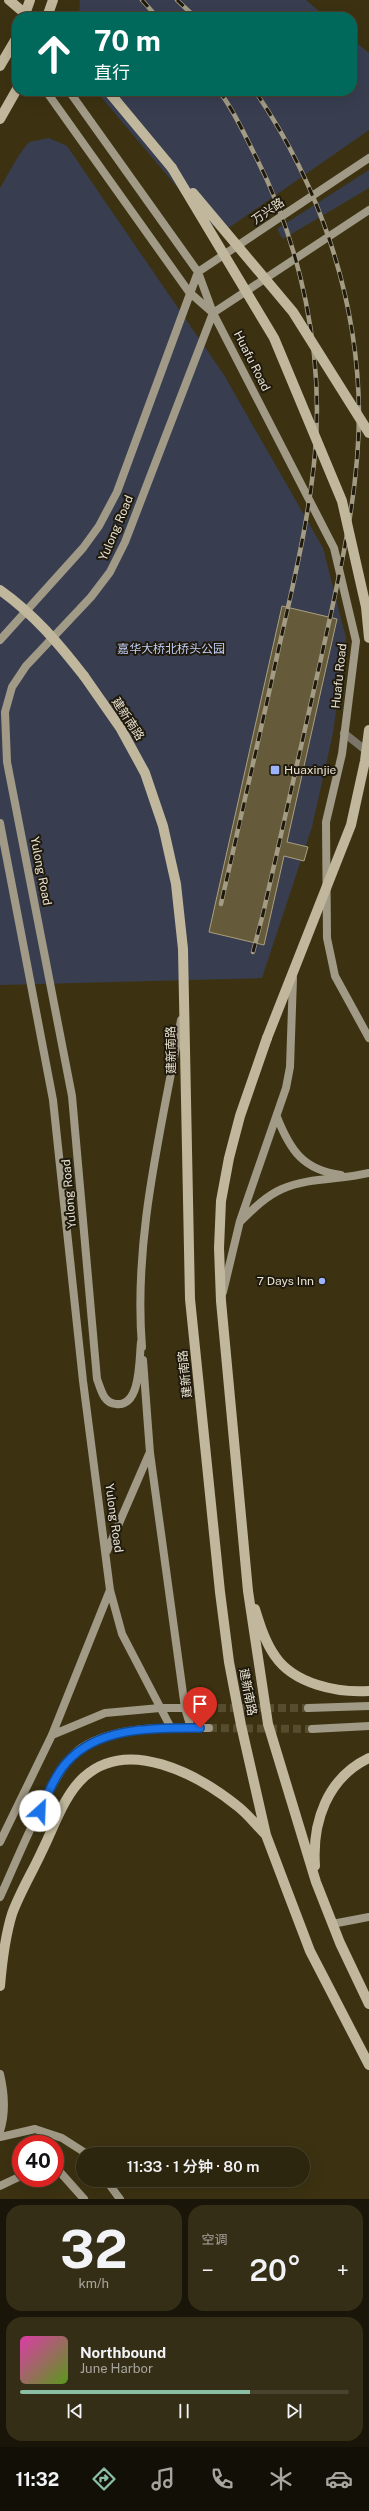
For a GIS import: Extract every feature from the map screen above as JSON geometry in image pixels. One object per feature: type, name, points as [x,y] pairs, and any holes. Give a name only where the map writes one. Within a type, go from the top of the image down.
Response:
[{"type":"main road","points":[[9,0],[23,12]]},
{"type":"main road","points":[[26,12],[30,0]]},
{"type":"main road","points":[[49,12],[53,0]]},
{"type":"main road","points":[[0,66],[12,50]]},
{"type":"main road","points":[[0,119],[13,96]]},
{"type":"main road","name":"Huafu Road","points":[[50,96],[189,292],[213,313]]},
{"type":"main road","name":"Huafu Road","points":[[73,96],[198,272],[213,313],[334,548],[356,642],[342,754],[326,822],[327,938],[335,976],[369,1038]]},
{"type":"main road","points":[[112,96],[293,312],[369,434]]},
{"type":"main road","name":"万兴路","points":[[198,272],[369,158]]},
{"type":"main road","points":[[172,168],[277,345],[342,501],[366,607],[369,638]]},
{"type":"main road","points":[[213,313],[369,210]]},
{"type":"main road","points":[[189,292],[198,272]]},
{"type":"main road","name":"Yulong Road","points":[[0,640],[66,568],[99,526],[116,492],[189,292]]},
{"type":"main road","name":"Yulong Road","points":[[141,1342],[136,1389],[131,1398],[124,1404],[114,1404],[107,1401],[102,1394],[97,1379],[72,1096],[7,762],[5,712],[12,687],[26,666],[91,596],[110,572],[125,542],[213,313]]},
{"type":"main road","name":"建新南路","points":[[0,590],[15,600],[52,634],[84,676],[121,729],[145,773],[163,826],[176,884],[183,948],[183,1011],[190,1299],[229,1662],[241,1725],[266,1835],[310,1951],[369,2064]]},
{"type":"main road","name":"建新南路","points":[[369,730],[365,761],[351,825],[293,969],[240,1116],[229,1158],[222,1201],[219,1248],[221,1301],[248,1591],[268,1724],[316,1882],[332,1924],[369,2004]]},
{"type":"main road","name":"Yulong Road","points":[[0,823],[53,1100],[82,1380],[110,1590],[122,1634],[171,1728]]},
{"type":"main road","name":"建新南路","points":[[221,1301],[240,1221],[256,1171],[277,1117],[290,1067],[293,969]]},
{"type":"main road","points":[[183,1011],[144,1229],[139,1286],[141,1342],[150,1453],[185,1708],[191,1728]]},
{"type":"main road","points":[[277,1117],[287,1142],[304,1161],[330,1173],[353,1177]]},
{"type":"main road","points":[[240,1221],[264,1200],[281,1189],[298,1183],[353,1177],[369,1173]]},
{"type":"main road","points":[[106,1551],[150,1453]]},
{"type":"main road","points":[[0,1842],[52,1735],[110,1590]]},
{"type":"main road","points":[[248,1591],[266,1641],[276,1657],[287,1668],[309,1682],[338,1689],[369,1691]]},
{"type":"main road","points":[[308,1708],[369,1706]]},
{"type":"main road","points":[[52,1735],[105,1713],[160,1708],[206,1708]]},
{"type":"main road","points":[[312,1729],[369,1726]]},
{"type":"main road","points":[[0,1897],[54,1782],[66,1763],[81,1748],[103,1737],[136,1731],[171,1728],[209,1728]]},
{"type":"main road","points":[[316,1882],[316,1832],[322,1808],[330,1791],[341,1777],[356,1764],[369,1758]]},
{"type":"main road","points":[[0,1986],[2,1958],[12,1914],[69,1794],[84,1777],[100,1766],[121,1760],[145,1760],[169,1767],[213,1789],[237,1805],[266,1835]]},
{"type":"main road","points":[[332,1924],[369,1917]]},
{"type":"main road","points":[[0,2074],[3,2086],[3,2122],[0,2130]]},
{"type":"main road","points":[[0,2137],[35,2129],[62,2138],[76,2147]]},
{"type":"main road","points":[[64,2176],[84,2199]]},
{"type":"main road","points":[[0,2186],[12,2180]]},
{"type":"main road","points":[[111,2187],[120,2199]]},
{"type":"street","points":[[344,732],[369,753]]},
{"type":"green space","points":[[80,0],[306,0],[320,12],[79,12]]},
{"type":"green space","points":[[357,43],[369,53],[369,130],[230,227],[210,226],[100,96],[357,96]]},
{"type":"green space","name":"嘉华大桥北桥头公园","points":[[49,138],[67,146],[224,375],[323,548],[346,638],[333,733],[312,827],[262,978],[0,985],[0,188],[19,155],[29,142]]},
{"type":"green space","points":[[369,170],[369,188],[283,239],[277,229]]},
{"type":"building","name":"Huaxinjie","points":[[282,606],[337,619],[287,842],[308,847],[304,861],[284,856],[264,945],[209,932]]},
{"type":"tunnel","points":[[206,1708],[308,1708]]},
{"type":"tunnel","points":[[209,1728],[312,1729]]},
{"type":"railway","points":[[142,0],[153,12]]},
{"type":"railway","points":[[177,0],[190,12]]},
{"type":"railway","points":[[221,904],[299,555],[309,504],[315,453],[317,416],[316,378],[312,339],[306,301],[297,264],[272,191],[239,123],[223,96]]},
{"type":"railway","points":[[253,952],[263,914],[340,570],[355,476],[359,413],[357,370],[351,328],[343,286],[331,244],[299,165],[278,127],[258,96]]},
{"type":"place","name":"Huaxinjie","points":[[275,770]]},
{"type":"place","name":"7 Days Inn","points":[[322,1281]]},
{"type":"route","points":[[40,1811],[54,1782],[66,1763],[81,1748],[103,1737],[136,1731],[171,1728],[200,1728]]}]
